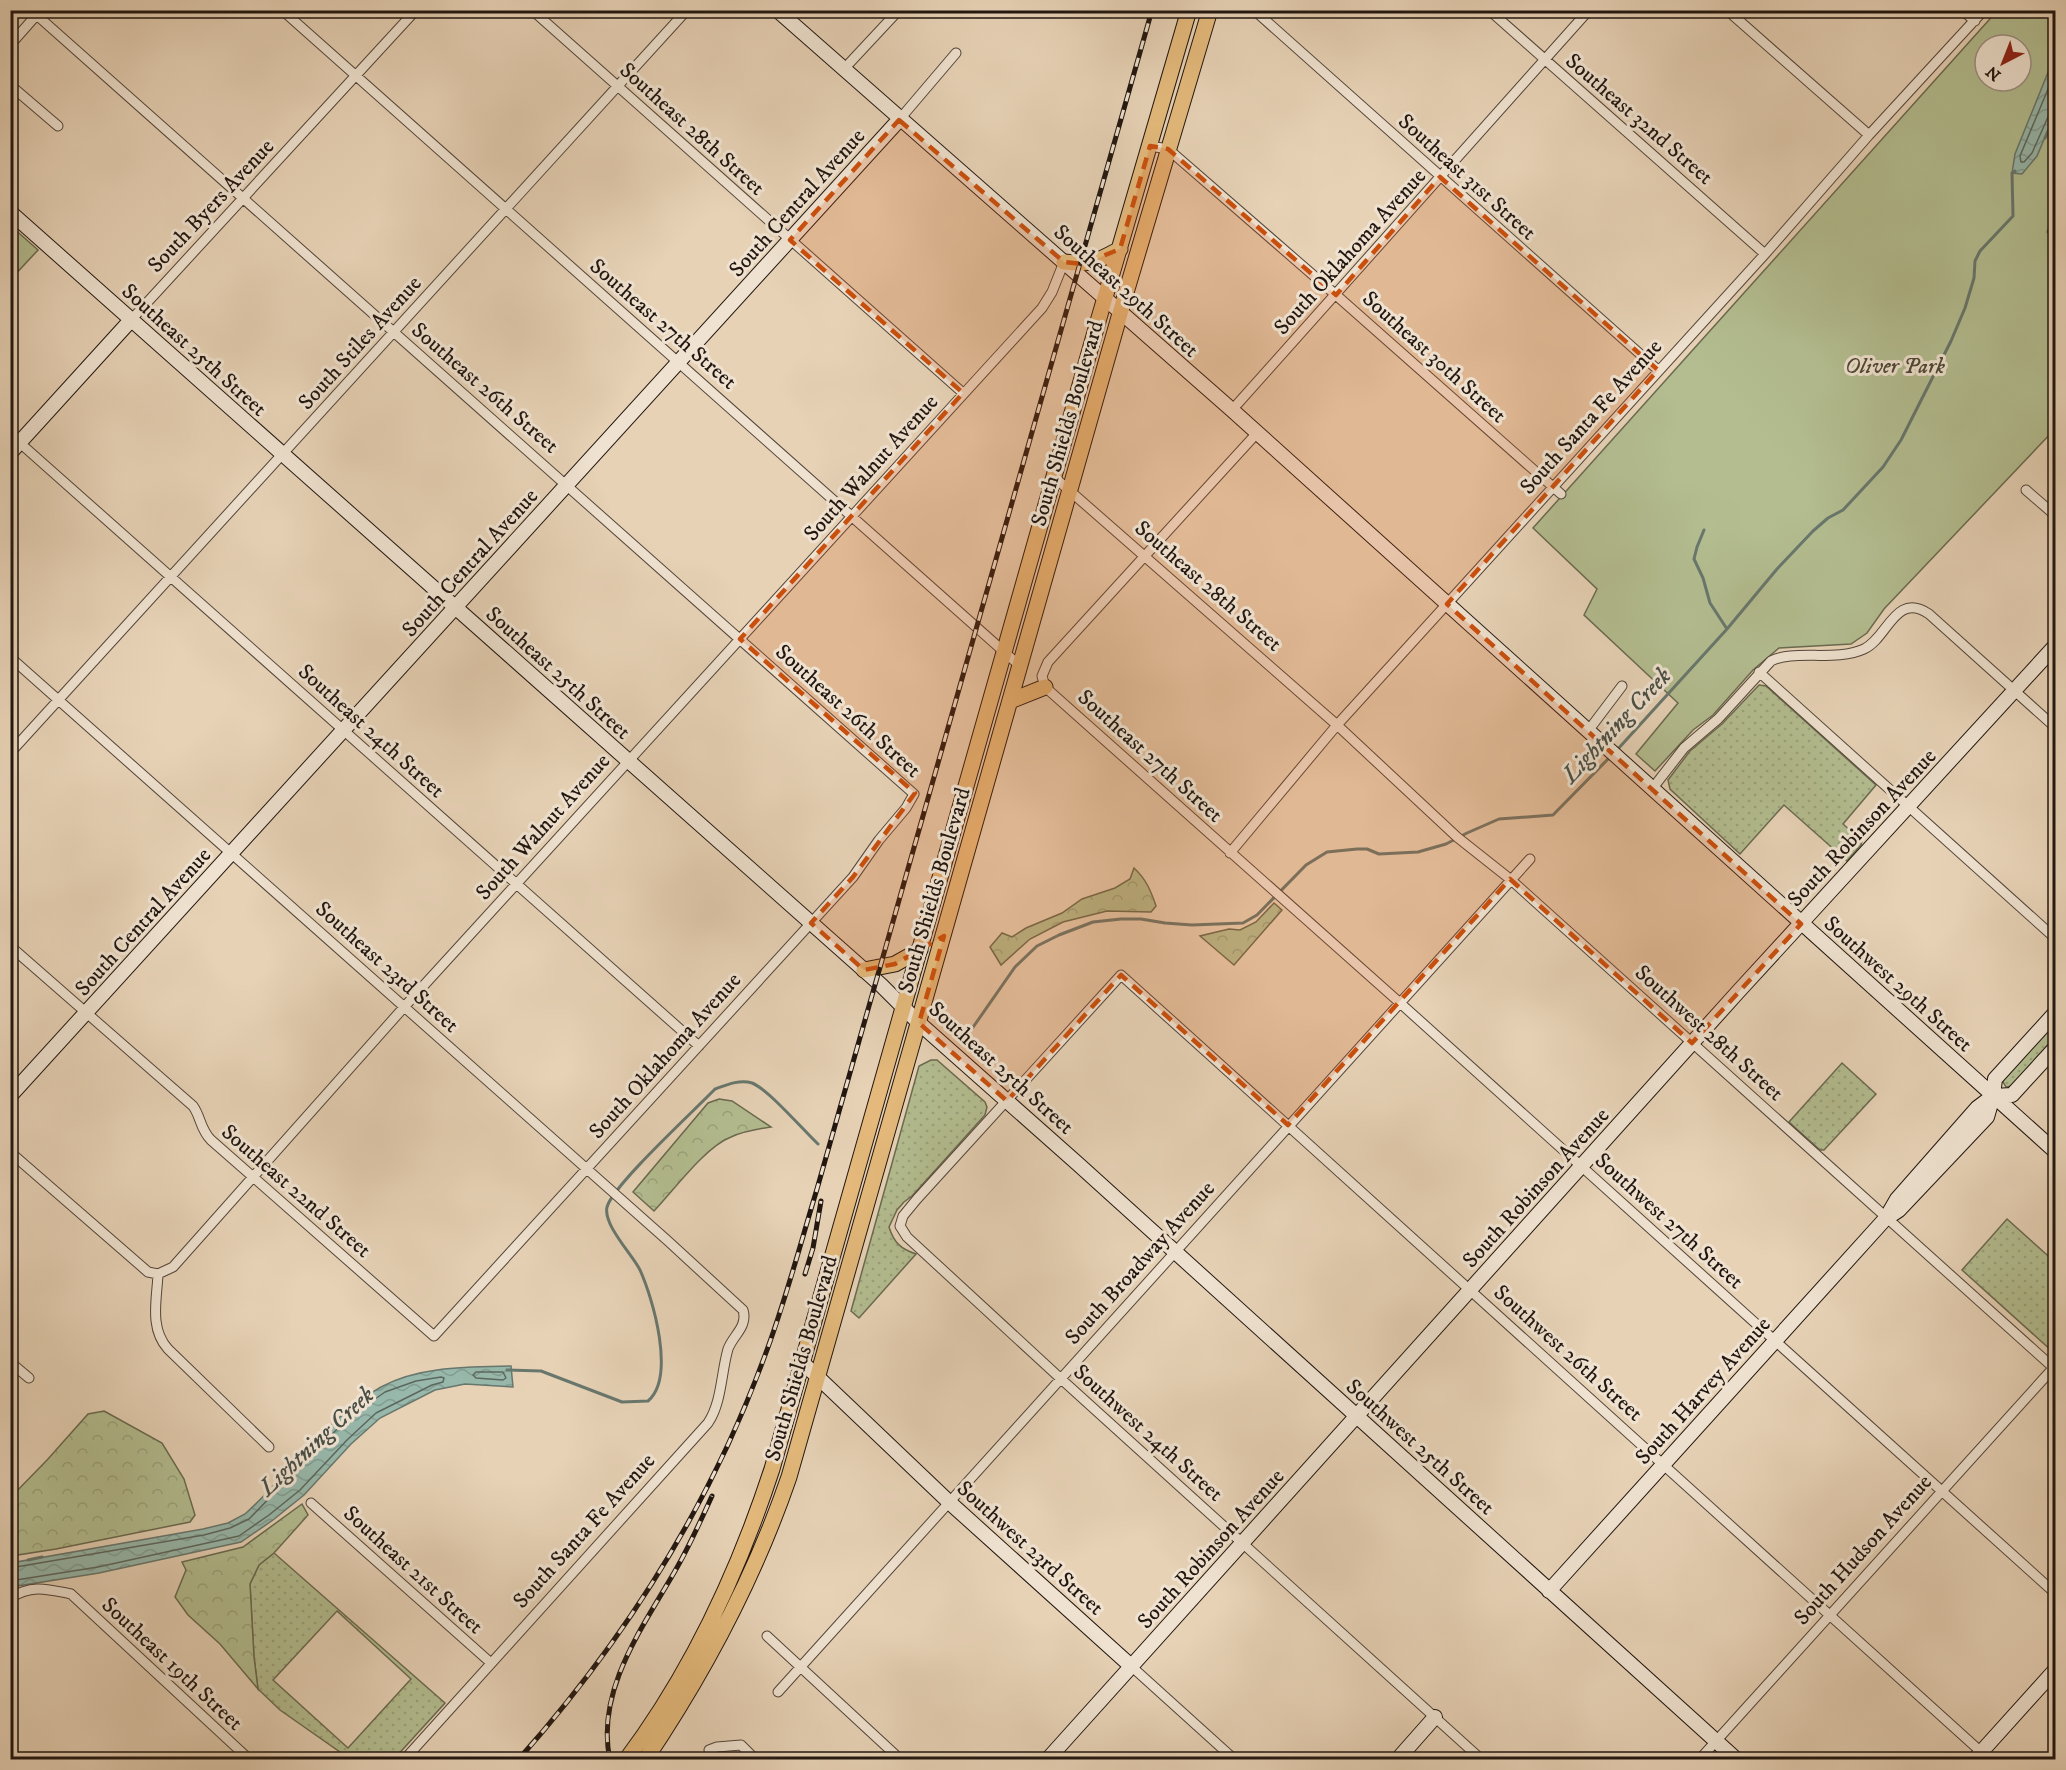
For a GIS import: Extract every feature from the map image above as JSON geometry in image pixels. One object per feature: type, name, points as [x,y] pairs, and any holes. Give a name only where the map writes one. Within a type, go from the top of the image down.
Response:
[{"type":"main road","name":"Southeast 29th Street","points":[[777,10],[899,120],[1105,297],[1447,604]]},
{"type":"main road","name":"South Shields Boulevard","points":[[626,1760],[673,1691],[704,1634],[738,1563],[758,1511],[803,1363],[1105,297],[1189,10]]},
{"type":"main road","name":"South Shields Boulevard","points":[[645,1760],[686,1698],[718,1641],[753,1572],[789,1477],[1121,312],[1210,10]]},
{"type":"main road","name":"South Central Avenue","points":[[10,1096],[899,120]]},
{"type":"main road","name":"Southeast 25th Street","points":[[10,213],[905,1006],[919,1023],[1078,1164]]},
{"type":"main road","points":[[1064,261],[1088,264],[1120,249]]},
{"type":"main road","name":"South Byers Avenue","points":[[15,448],[131,320]]},
{"type":"main road","name":"Southwest 29th Street","points":[[1447,604],[2055,1152]]},
{"type":"main road","name":"South Robinson Avenue","points":[[1047,1760],[1692,1043],[2055,645]]},
{"type":"main road","points":[[1010,700],[1045,687]]},
{"type":"main road","points":[[950,843],[969,848]]},
{"type":"main road","points":[[864,970],[895,964],[920,950]]},
{"type":"main road","name":"South Harvey Avenue","points":[[1549,1591],[1886,1218],[1899,1210],[1987,1117],[1995,1079],[2055,1012]]},
{"type":"main road","points":[[1993,1096],[2012,1095],[2055,1047]]},
{"type":"main road","name":"Southwest 25th Street","points":[[1078,1164],[1737,1760]]},
{"type":"main road","name":"Southwest 23rd Street","points":[[803,1363],[949,1502],[1131,1666]]},
{"type":"main road","points":[[1982,1757],[2055,1670]]},
{"type":"main road","points":[[1397,1760],[1435,1717]]},
{"type":"street","name":"Southeast 27th Street","points":[[282,10],[1020,666]]},
{"type":"street","name":"South Byers Avenue","points":[[131,320],[416,10]]},
{"type":"street","name":"Southeast 28th Street","points":[[532,10],[963,393]]},
{"type":"street","name":"South Stiles Avenue","points":[[10,753],[687,10]]},
{"type":"street","points":[[843,70],[899,10]]},
{"type":"street","name":"Southeast 31st Street","points":[[1254,10],[1658,370]]},
{"type":"street","name":"Southeast 32nd Street","points":[[1489,10],[1765,254]]},
{"type":"street","name":"South Oklahoma Avenue","points":[[1232,410],[1589,10]]},
{"type":"street","points":[[1727,10],[1869,135]]},
{"type":"street","points":[[1962,10],[1975,21]]},
{"type":"street","name":"South Santa Fe Avenue","points":[[1230,852],[1337,724],[1984,10]]},
{"type":"street","points":[[10,45],[36,12]]},
{"type":"street","name":"Southeast 26th Street","points":[[36,12],[914,794]]},
{"type":"street","name":"South Central Avenue","points":[[899,120],[956,53]]},
{"type":"street","points":[[10,84],[58,126]]},
{"type":"street","points":[[1150,146],[1168,149]]},
{"type":"street","name":"Southeast 30th Street","points":[[1168,149],[1561,494]]},
{"type":"street","name":"South Walnut Avenue","points":[[158,1274],[173,1267],[405,1006],[1042,308],[1064,261]]},
{"type":"street","points":[[1045,687],[1042,675],[1048,662],[1257,433]]},
{"type":"street","name":"Southeast 24th Street","points":[[15,448],[171,577],[699,1046]]},
{"type":"street","name":"Southeast 28th Street","points":[[1054,477],[1337,724]]},
{"type":"street","points":[[2026,490],[2055,516]]},
{"type":"street","points":[[1652,789],[1684,748],[1718,719],[1771,661],[1782,657],[1837,655],[1862,650],[1882,635],[1898,612],[1910,608],[1922,609],[1929,614],[2055,728]]},
{"type":"street","name":"Southeast 23rd Street","points":[[10,657],[739,1305]]},
{"type":"street","points":[[1759,672],[2055,939]]},
{"type":"street","points":[[1592,735],[1622,686]]},
{"type":"street","name":"Southeast 27th Street","points":[[1045,687],[1230,852]]},
{"type":"street","name":"Southwest 28th Street","points":[[1337,724],[1457,837],[1510,879],[2055,1368]]},
{"type":"street","name":"South Oklahoma Avenue","points":[[434,1336],[854,877],[914,794]]},
{"type":"street","name":"Southwest 27th Street","points":[[1230,852],[2055,1594]]},
{"type":"street","name":"South Broadway Avenue","points":[[778,1692],[1530,859]]},
{"type":"street","name":"Southeast 22nd Street","points":[[10,946],[193,1106],[206,1135],[434,1336]]},
{"type":"street","name":"Southwest 26th Street","points":[[1006,1101],[1121,975],[1663,1464],[1982,1757]]},
{"type":"street","name":"Southwest 24th Street","points":[[1006,1101],[903,1216],[900,1226],[907,1236],[1060,1378],[1482,1760]]},
{"type":"street","points":[[10,1152],[148,1272],[158,1274],[156,1329],[162,1343],[269,1447]]},
{"type":"street","name":"South Santa Fe Avenue","points":[[404,1760],[708,1423],[714,1412],[728,1349],[744,1321],[743,1310],[739,1305]]},
{"type":"street","points":[[10,1362],[29,1378]]},
{"type":"street","name":"South Hudson Avenue","points":[[1699,1760],[1828,1615],[2055,1368]]},
{"type":"street","name":"Southeast 21st Street","points":[[311,1503],[491,1663]]},
{"type":"street","name":"Southeast 19th Street","points":[[10,1598],[20,1592],[39,1588],[71,1594],[250,1760]]},
{"type":"street","points":[[767,1636],[901,1760]]},
{"type":"street","name":"Southwest 23rd Street","points":[[1131,1666],[1235,1760]]},
{"type":"street","points":[[709,1750],[741,1745],[756,1760]]},
{"type":"highlighted area","points":[[899,120],[1064,262],[1083,264],[1120,249],[1150,146],[1168,149],[1336,295],[1440,177],[1658,370],[1447,604],[1801,924],[1692,1043],[1510,879],[1288,1125],[1121,975],[1007,1101],[919,1023],[944,936],[895,964],[864,970],[811,923],[853,877],[915,793],[740,639],[963,393],[790,240]]},
{"type":"green space","name":"Oliver Park","points":[[1997,11],[2055,11],[2055,429],[1884,609],[1867,633],[1851,644],[1779,648],[1753,670],[1713,715],[1693,730],[1655,771],[1636,754],[1678,703],[1584,615],[1597,589],[1533,528],[1973,38],[1973,93],[2033,93],[2033,33],[1977,33]]},
{"type":"green space","points":[[11,226],[38,250],[11,279]]},
{"type":"green space","points":[[1759,685],[1766,686],[1876,785],[1843,824],[1862,841],[1847,861],[1784,805],[1740,854],[1670,789],[1668,780],[1690,751],[1722,724]]},
{"type":"green space","points":[[1134,868],[1145,881],[1152,895],[1156,906],[1151,912],[1107,911],[1063,922],[1030,939],[1001,965],[990,947],[1002,933],[1012,937],[1026,928],[1062,913],[1082,899],[1115,888],[1130,879]]},
{"type":"green space","points":[[1274,903],[1282,910],[1234,965],[1200,936],[1229,929],[1240,930],[1256,922]]},
{"type":"green space","points":[[2055,1019],[2055,1037],[2012,1086],[2006,1087],[2002,1080]]},
{"type":"green space","points":[[931,1060],[937,1060],[985,1102],[987,1107],[985,1115],[897,1210],[889,1227],[891,1233],[899,1245],[916,1254],[859,1318],[851,1311],[919,1066]]},
{"type":"green space","points":[[1842,1063],[1876,1094],[1824,1150],[1820,1150],[1789,1122]]},
{"type":"green space","points":[[719,1099],[732,1101],[771,1127],[741,1133],[721,1142],[700,1159],[654,1211],[633,1192],[708,1103]]},
{"type":"green space","points":[[2007,1219],[2055,1262],[2056,1349],[2053,1352],[1962,1270]]},
{"type":"green space","points":[[104,1411],[162,1443],[184,1479],[195,1515],[190,1522],[11,1556],[11,1497],[88,1414]]},
{"type":"green space","points":[[302,1504],[308,1515],[274,1553],[259,1565],[250,1584],[258,1689],[220,1644],[188,1615],[175,1597],[186,1570],[182,1562],[243,1547]]},
{"type":"green space","points":[[274,1553],[445,1703],[394,1759],[350,1759],[280,1710],[258,1689],[250,1584],[259,1565]],"holes":[[[337,1611],[411,1679],[348,1748],[273,1680]]]},
{"type":"water","points":[[2055,55],[2055,113],[2037,156],[2022,174],[2012,173],[2015,154]]},
{"type":"water","points":[[2055,209],[2055,241],[2047,232]]},
{"type":"water","name":"Lightning Creek","points":[[511,1366],[513,1387],[465,1384],[435,1390],[380,1418],[351,1444],[304,1495],[241,1542],[99,1573],[11,1587],[11,1563],[203,1529],[228,1523],[245,1514],[343,1414],[381,1387],[396,1380],[444,1369]]},
{"type":"waterway","name":"Lightning Creek","points":[[2045,138],[2056,115]]},
{"type":"waterway","name":"Lightning Creek","points":[[1617,750],[1727,629],[1777,569],[1813,531],[1828,518],[1843,510],[1883,467],[1901,440],[1951,341],[1965,308],[1974,278],[1975,261],[1980,251],[2013,216],[2012,173],[2015,171]]},
{"type":"waterway","points":[[1704,530],[1694,559],[1703,578],[1710,603],[1727,629]]},
{"type":"waterway","name":"Lightning Creek","points":[[969,1033],[1015,967],[1037,946],[1059,935],[1093,922],[1121,919],[1192,925],[1243,923],[1257,915],[1306,865],[1327,852],[1357,849],[1367,849],[1379,854],[1418,852],[1446,844],[1499,819],[1553,815],[1610,757]]},
{"type":"waterway","name":"Lightning Creek","points":[[507,1370],[541,1371],[622,1402],[648,1401],[656,1390],[660,1374],[661,1357],[656,1318],[640,1270],[609,1222],[607,1207],[613,1196],[656,1148],[715,1089],[733,1083],[747,1082],[759,1087],[818,1144]]},
{"type":"waterway","name":"Lightning Creek","points":[[28,1560],[42,1557]]},
{"type":"railway","points":[[518,1760],[593,1668],[628,1620],[660,1570],[717,1467],[742,1413],[772,1337],[817,1189],[1152,10]]},
{"type":"railway","points":[[805,1274],[813,1248],[821,1201]]},
{"type":"railway","points":[[610,1760],[607,1734],[609,1709],[625,1661],[636,1637],[680,1562],[712,1496]]}]
